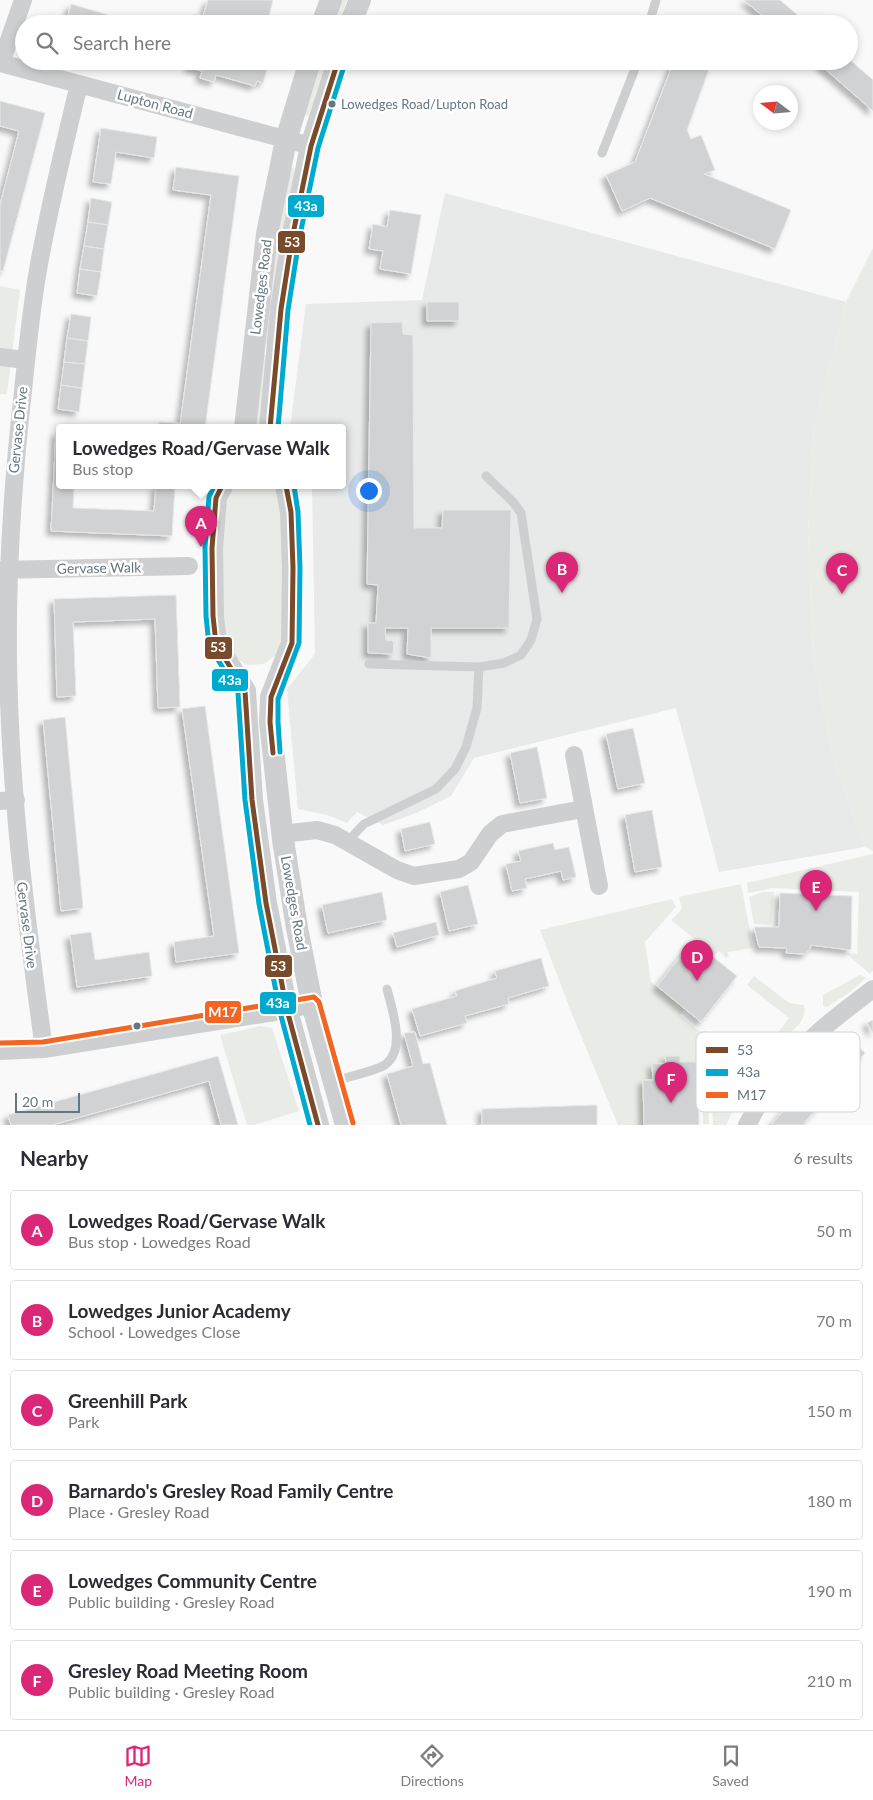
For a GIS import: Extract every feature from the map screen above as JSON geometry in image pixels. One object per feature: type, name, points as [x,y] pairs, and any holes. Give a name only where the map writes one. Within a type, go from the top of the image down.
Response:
[{"type":"street","points":[[18,15],[23,0]]},
{"type":"street","points":[[325,15],[331,0]]},
{"type":"street","points":[[354,15],[360,0]]},
{"type":"street","points":[[1,63],[15,23]]},
{"type":"street","name":"Lupton Road","points":[[1,63],[15,67]]},
{"type":"street","name":"Lupton Road","points":[[27,70],[311,146]]},
{"type":"street","name":"Lowedges Road","points":[[245,424],[267,234],[286,140],[307,70]]},
{"type":"street","name":"Lowedges Road","points":[[270,424],[281,309],[292,239],[311,146],[335,70]]},
{"type":"street","name":"Gervase Drive","points":[[44,1049],[24,900],[8,800],[11,744],[4,570],[13,474],[37,273],[56,177],[79,84]]},
{"type":"street","points":[[0,357],[26,360]]},
{"type":"street","name":"Lowedges Road","points":[[220,489],[216,498],[214,513],[212,557],[212,616],[216,644],[244,691],[252,800],[266,903],[287,1010],[318,1125]]},
{"type":"street","name":"Lowedges Road","points":[[287,489],[291,512],[293,568],[292,643],[271,697],[270,722],[282,834],[297,928],[312,1004],[346,1125]]},
{"type":"street","name":"Gervase Walk","points":[[4,570],[189,566]]},
{"type":"street","points":[[241,686],[260,688],[278,677]]},
{"type":"street","points":[[574,755],[599,886]]},
{"type":"street","points":[[282,834],[317,830],[335,835],[397,870],[414,876],[459,869],[471,862],[490,834],[502,824],[583,809]]},
{"type":"street","points":[[818,1032],[873,989]]},
{"type":"street","points":[[0,1051],[44,1049],[287,1010],[312,1004]]},
{"type":"street","points":[[748,1125],[756,1112]]},
{"type":"lane","points":[[652,15],[656,0]]},
{"type":"lane","points":[[602,154],[635,70]]},
{"type":"lane","points":[[369,664],[479,667],[504,663],[521,655],[531,640],[537,620],[521,513],[513,502],[486,476]]},
{"type":"lane","points":[[347,842],[364,824],[436,789],[455,769],[466,747],[476,708],[479,667]]},
{"type":"lane","points":[[334,1081],[385,1065],[392,1059],[397,1032],[387,989]]},
{"type":"shaded area","points":[[340,0],[347,0],[341,15],[334,15]]},
{"type":"shaded area","points":[[316,70],[323,70],[309,115],[305,116]]},
{"type":"shaded area","points":[[291,167],[294,168],[295,172],[269,343],[266,344],[272,252]]},
{"type":"shaded area","points":[[445,193],[846,302],[814,428],[808,531],[813,656],[833,759],[865,847],[719,872],[676,708],[474,758],[451,796],[416,813],[383,825],[357,812],[347,823],[327,815],[298,809],[287,689],[315,654],[312,489],[346,489],[346,424],[291,424],[306,304],[422,300]]},
{"type":"shaded area","points":[[873,248],[873,851],[865,847],[833,759],[813,656],[808,531],[814,428],[846,302]]},
{"type":"shaded area","points":[[0,286],[20,290],[7,394],[0,394]]},
{"type":"shaded area","points":[[259,355],[268,355],[259,424],[251,424]]},
{"type":"shaded area","points":[[232,489],[275,489],[280,507],[283,559],[283,634],[276,655],[264,664],[246,665],[233,655],[225,633],[221,558],[224,510]]},
{"type":"shaded area","points":[[873,854],[873,971],[870,974],[846,953],[857,954],[859,892],[773,888],[748,893],[747,883]]},
{"type":"shaded area","points":[[741,884],[753,948],[727,952],[729,956],[726,958],[719,951],[714,955],[671,920],[682,909],[679,897]]},
{"type":"shaded area","points":[[763,892],[774,892],[771,925],[754,924],[749,897]]},
{"type":"shaded area","points":[[672,899],[676,907],[645,942],[651,982],[685,1008],[680,1015],[699,1031],[706,1032],[696,1032],[696,1062],[680,1062],[680,1056],[666,1056],[666,1063],[652,1064],[653,1080],[643,1080],[644,1125],[618,1125],[540,930]]},
{"type":"shaded area","points":[[860,975],[866,978],[850,992],[827,1007],[823,1006],[823,995]]},
{"type":"shaded area","points":[[754,976],[789,1003],[804,1005],[802,1020],[791,1032],[779,1032],[789,1018],[747,985]]},
{"type":"shaded area","points":[[260,1026],[272,1028],[299,1111],[254,1125],[247,1125],[220,1035]]},
{"type":"shaded area","points":[[703,1112],[709,1112],[709,1124],[703,1124]]},
{"type":"shaded area","points":[[713,1112],[732,1112],[726,1125],[713,1125]]},
{"type":"building","points":[[208,0],[273,0],[269,15],[203,15]]},
{"type":"building","points":[[744,0],[780,0],[798,15],[762,15]]},
{"type":"building","points":[[71,4],[108,15],[68,15]]},
{"type":"building","points":[[858,67],[873,80],[873,111],[826,70],[858,70]]},
{"type":"building","points":[[198,70],[267,70],[263,83],[257,81],[255,86],[216,75],[214,82],[200,78],[202,71]]},
{"type":"building","points":[[671,70],[709,70],[687,130],[691,139],[701,135],[715,170],[704,174],[791,210],[775,249],[650,198],[622,211],[606,175],[635,162]]},
{"type":"building","points":[[0,101],[45,113],[3,271],[0,271],[0,205],[19,131],[0,126]]},
{"type":"building","points":[[101,128],[157,137],[154,158],[116,152],[111,184],[93,182]]},
{"type":"building","points":[[176,167],[239,176],[206,424],[180,424],[211,195],[173,190]]},
{"type":"building","points":[[91,198],[112,202],[108,225],[88,222]]},
{"type":"building","points":[[390,210],[421,215],[411,274],[380,269],[383,251],[369,249],[373,224],[387,227]]},
{"type":"building","points":[[88,222],[108,225],[104,249],[84,246]]},
{"type":"building","points":[[84,246],[104,249],[101,272],[80,269]]},
{"type":"building","points":[[80,269],[101,272],[97,296],[77,293]]},
{"type":"building","points":[[427,302],[459,302],[459,321],[427,321]]},
{"type":"building","points":[[71,314],[91,317],[88,341],[67,338]]},
{"type":"building","points":[[402,322],[403,334],[413,335],[414,528],[442,528],[443,510],[511,510],[509,628],[431,628],[431,658],[407,654],[408,628],[385,628],[386,640],[394,641],[393,654],[368,653],[368,623],[376,623],[378,585],[367,584],[371,323]]},
{"type":"building","points":[[67,338],[88,341],[85,364],[64,362]]},
{"type":"building","points":[[64,362],[85,364],[82,388],[61,385]]},
{"type":"building","points":[[61,385],[82,388],[79,412],[58,409]]},
{"type":"building","points":[[159,422],[178,423],[178,424],[159,424]]},
{"type":"building","points":[[56,432],[56,489],[74,489],[73,508],[154,511],[156,489],[175,489],[172,536],[51,531]]},
{"type":"building","points":[[176,595],[180,707],[158,708],[155,619],[73,622],[76,696],[57,697],[54,599]]},
{"type":"building","points":[[205,706],[239,953],[176,962],[174,942],[214,936],[182,709]]},
{"type":"building","points":[[65,717],[83,908],[61,911],[43,720]]},
{"type":"building","points":[[633,728],[645,783],[618,789],[606,734]]},
{"type":"building","points":[[537,747],[547,798],[520,803],[510,753]]},
{"type":"building","points":[[652,810],[662,867],[635,872],[625,815]]},
{"type":"building","points":[[430,822],[435,844],[405,851],[401,829]]},
{"type":"building","points":[[553,843],[555,850],[569,847],[576,877],[563,880],[561,871],[525,879],[527,888],[512,891],[506,864],[521,861],[518,851]]},
{"type":"building","points":[[468,885],[478,924],[449,931],[440,892]]},
{"type":"building","points":[[382,892],[387,920],[328,933],[322,905]]},
{"type":"building","points":[[780,893],[852,896],[851,950],[811,945],[805,954],[786,953],[787,948],[759,947],[754,927],[779,927]]},
{"type":"building","points":[[436,922],[439,935],[397,947],[393,933]]},
{"type":"building","points":[[91,932],[95,960],[149,952],[152,976],[77,987],[70,935]]},
{"type":"building","points":[[693,941],[737,976],[701,1022],[657,986]]},
{"type":"building","points":[[541,958],[549,986],[508,998],[509,1004],[465,1016],[467,1023],[420,1036],[412,1009],[457,996],[455,991],[497,978],[495,971]]},
{"type":"building","points":[[873,1020],[873,1033],[867,1023]]},
{"type":"building","points":[[415,1032],[423,1064],[430,1063],[447,1125],[401,1125],[387,1074],[413,1066],[404,1033]]},
{"type":"building","points":[[860,1048],[865,1053],[860,1059]]},
{"type":"building","points":[[218,1056],[238,1125],[221,1125],[209,1081],[52,1125],[11,1125],[8,1115]]},
{"type":"building","points":[[665,1056],[680,1056],[680,1062],[696,1062],[696,1112],[699,1112],[699,1125],[644,1125],[643,1080],[653,1080],[652,1064],[666,1063]]},
{"type":"building","points":[[597,1105],[597,1125],[482,1125],[482,1109]]},
{"type":"building","points":[[782,1112],[814,1112],[804,1123],[806,1125],[772,1124]]},
{"type":"transit line","name":"53","points":[[270,424],[281,309],[292,239],[311,146],[335,70]]},
{"type":"transit line","name":"43a","points":[[278,424],[288,310],[299,240],[318,148],[343,70]]},
{"type":"transit line","name":"43a","points":[[213,489],[209,497],[205,547],[206,616],[209,645],[238,693],[245,800],[259,904],[280,1012],[310,1125]]},
{"type":"transit line","name":"53","points":[[220,489],[216,498],[212,548],[213,616],[216,644],[245,691],[252,800],[266,903],[287,1010],[318,1125]]},
{"type":"transit line","name":"53","points":[[273,753],[270,722],[271,697],[292,643],[293,568],[291,512],[287,489]]},
{"type":"transit line","name":"43a","points":[[280,752],[278,699],[299,643],[300,568],[298,512],[294,489]]},
{"type":"transit line","name":"M17","points":[[0,1043],[43,1042],[314,997],[319,1002],[353,1123]]},
{"type":"place","name":"Lowedges Road/Lupton Road","points":[[332,104]]},
{"type":"place","name":"Lowedges Road/Gervase Walk","points":[[201,547]]},
{"type":"place","name":"Lowedges Junior Academy","points":[[562,593]]},
{"type":"place","name":"Greenhill Park","points":[[842,594]]},
{"type":"place","name":"Lowedges Community Centre","points":[[816,911]]},
{"type":"place","name":"Barnardo's Gresley Road Family Centre","points":[[697,981]]},
{"type":"place","name":"Gresley Road Meeting Room","points":[[671,1103]]}]
